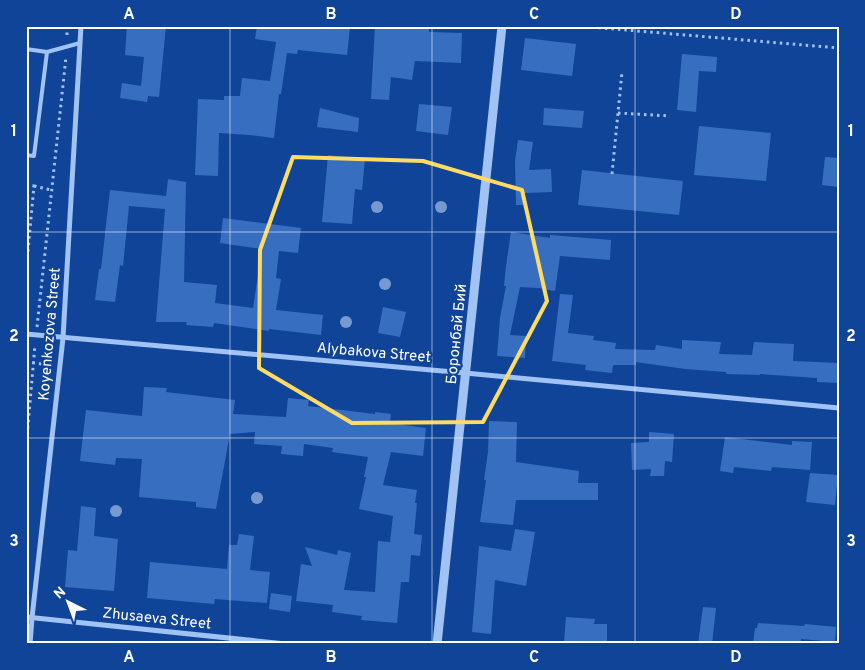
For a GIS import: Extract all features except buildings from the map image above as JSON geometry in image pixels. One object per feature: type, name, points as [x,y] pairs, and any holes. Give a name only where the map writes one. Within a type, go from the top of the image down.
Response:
[{"type":"street","name":"Koyenkozova Street","points":[[30,644],[29,617],[63,338],[81,26]]},
{"type":"street","name":"Боронбай Бий","points":[[437,644],[502,26]]},
{"type":"street","name":"Alybakova Street","points":[[26,334],[839,408]]},
{"type":"street","name":"Zhusaeva Street","points":[[29,617],[286,644]]},
{"type":"lane","points":[[26,49],[47,52],[80,43]]},
{"type":"lane","points":[[26,155],[34,156],[47,52]]},
{"type":"path","points":[[26,448],[33,363],[67,47],[67,26]]},
{"type":"path","points":[[579,26],[839,48]]},
{"type":"path","points":[[612,174],[622,72]]},
{"type":"path","points":[[618,113],[670,116]]},
{"type":"path","points":[[26,185],[51,190]]},
{"type":"path","points":[[26,270],[34,186]]},
{"type":"path","points":[[26,362],[60,366]]},
{"type":"highlighted area","points":[[293,157],[423,161],[522,190],[547,301],[483,422],[352,423],[259,368],[260,250]]}]
